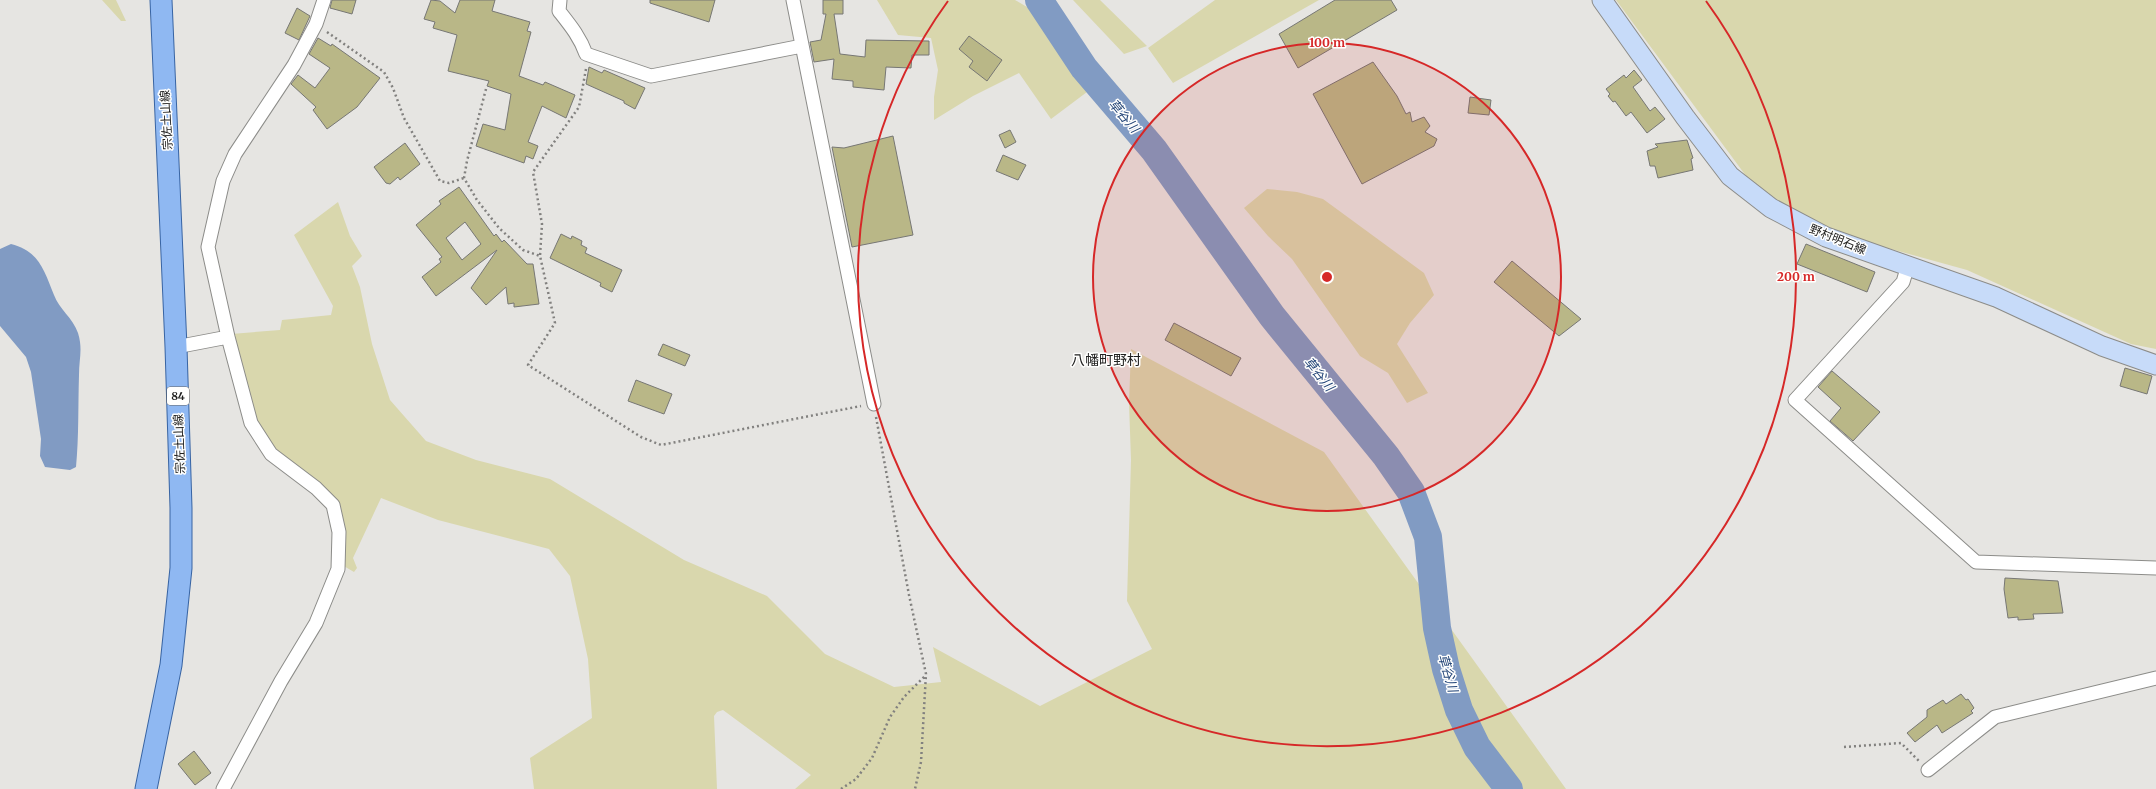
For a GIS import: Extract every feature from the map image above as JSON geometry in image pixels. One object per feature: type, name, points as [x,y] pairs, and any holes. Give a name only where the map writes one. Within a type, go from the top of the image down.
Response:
[{"type":"main road","name":"宗佐土山線","points":[[146,789],[171,665],[181,568],[181,508],[176,347],[161,0]]},
{"type":"main road","name":"野村明石線","points":[[1602,0],[1685,118],[1730,176],[1771,208],[1826,237],[1996,297],[2102,346],[2156,365]]},
{"type":"street","points":[[223,789],[281,681],[316,624],[338,569],[338,532],[333,505],[316,488],[271,454],[251,423],[228,337],[208,247],[223,181],[235,154],[294,65],[316,24],[324,0]]},
{"type":"street","points":[[560,0],[559,11],[573,28],[582,43],[586,54],[651,76],[802,46]]},
{"type":"street","points":[[793,0],[874,404]]},
{"type":"street","points":[[1908,265],[1903,282],[1795,400],[1976,562],[2156,568]]},
{"type":"street","points":[[176,347],[228,337]]},
{"type":"street","points":[[1928,770],[1995,717],[2156,678]]},
{"type":"path","points":[[316,24],[384,72],[393,88],[404,118],[440,181],[449,183],[464,178]]},
{"type":"path","points":[[586,54],[586,72],[579,107],[533,172],[542,224],[540,256],[555,322],[528,365],[651,442],[661,445],[874,404],[909,595],[926,674],[921,762],[915,789]]},
{"type":"path","points":[[486,89],[464,178],[480,205],[499,228],[523,250],[540,256]]},
{"type":"path","points":[[841,789],[856,779],[872,758],[890,717],[904,696],[926,674]]},
{"type":"path","points":[[1844,747],[1901,743],[1928,770]]},
{"type":"shaded area","points":[[102,0],[116,0],[126,21],[121,21]]},
{"type":"shaded area","points":[[877,0],[1015,0],[1027,7],[1095,86],[1051,119],[1019,73],[973,96],[934,120],[934,97],[938,70],[931,38],[898,35]]},
{"type":"shaded area","points":[[1073,0],[1100,0],[1147,46],[1124,54]]},
{"type":"shaded area","points":[[1215,0],[1319,0],[1173,83],[1148,48]]},
{"type":"shaded area","points":[[1616,0],[2156,0],[2156,349],[2131,344],[1967,270],[1873,244],[1808,219],[1752,184]]},
{"type":"shaded area","points":[[1267,189],[1297,192],[1323,199],[1424,273],[1434,295],[1410,323],[1397,344],[1428,393],[1407,403],[1388,373],[1360,356],[1292,259],[1268,236],[1244,208]]},
{"type":"shaded area","points":[[338,202],[350,236],[362,256],[352,266],[360,287],[372,344],[390,400],[426,441],[476,460],[550,479],[684,560],[767,596],[825,654],[894,687],[941,682],[933,647],[1040,706],[1152,649],[1127,601],[1131,460],[1129,403],[1131,349],[1324,452],[1566,789],[795,789],[811,775],[723,710],[717,712],[714,716],[717,789],[534,789],[530,758],[592,718],[588,659],[570,576],[549,549],[438,520],[381,498],[353,558],[357,568],[354,572],[342,565],[338,505],[326,489],[312,476],[284,460],[271,447],[257,427],[231,334],[280,330],[282,320],[331,315],[333,306],[294,235]]},
{"type":"water","points":[[11,244],[28,251],[39,263],[47,277],[56,300],[73,323],[78,333],[81,349],[79,369],[77,455],[76,467],[70,470],[45,467],[40,456],[41,439],[31,372],[26,357],[0,326],[0,249]]},
{"type":"building","points":[[332,0],[356,0],[352,14],[330,8]]},
{"type":"building","points":[[431,0],[440,1],[455,13],[460,0],[495,0],[492,11],[530,22],[527,31],[531,32],[519,76],[543,85],[545,82],[575,95],[566,118],[542,106],[528,142],[538,146],[533,159],[526,156],[524,163],[476,146],[483,124],[505,130],[511,94],[487,86],[489,81],[448,71],[457,35],[433,28],[435,22],[424,19]]},
{"type":"building","points":[[650,0],[715,0],[709,22],[650,3]]},
{"type":"building","points":[[823,0],[843,0],[843,14],[834,14],[840,54],[865,57],[866,40],[929,41],[929,55],[912,55],[911,68],[886,67],[884,90],[853,87],[853,81],[832,79],[834,59],[814,62],[810,42],[821,40],[826,14],[823,14]]},
{"type":"building","points":[[1335,0],[1391,0],[1397,10],[1298,68],[1279,34]]},
{"type":"building","points":[[297,8],[310,16],[299,40],[285,33]]},
{"type":"building","points":[[969,36],[1002,60],[987,81],[969,67],[973,61],[959,49]]},
{"type":"building","points":[[318,38],[331,46],[332,44],[380,78],[357,107],[327,129],[313,110],[316,107],[291,84],[298,75],[315,88],[330,68],[309,54]]},
{"type":"building","points":[[1373,62],[1397,96],[1406,114],[1410,112],[1412,122],[1424,117],[1430,126],[1425,132],[1437,139],[1434,146],[1362,184],[1313,94]]},
{"type":"building","points":[[589,67],[602,73],[604,70],[645,88],[635,109],[624,103],[624,101],[586,84]]},
{"type":"building","points":[[1634,70],[1642,80],[1633,87],[1650,111],[1655,107],[1665,119],[1647,133],[1631,112],[1626,116],[1615,101],[1613,102],[1608,96],[1610,94],[1606,89],[1624,75],[1626,78]]},
{"type":"building","points":[[1470,97],[1491,100],[1489,115],[1468,113]]},
{"type":"building","points":[[1010,130],[1016,142],[1005,148],[999,135]]},
{"type":"building","points":[[893,136],[913,235],[852,247],[832,147],[844,148]]},
{"type":"building","points":[[1687,140],[1693,158],[1691,159],[1693,170],[1658,178],[1655,166],[1650,166],[1647,151],[1658,147],[1655,144]]},
{"type":"building","points":[[405,143],[420,164],[400,180],[398,177],[390,184],[386,183],[374,167]]},
{"type":"building","points":[[1003,155],[1026,165],[1018,180],[996,171]]},
{"type":"building","points":[[459,187],[494,236],[496,234],[502,242],[504,240],[527,264],[533,264],[539,304],[514,307],[514,303],[508,304],[506,287],[486,305],[471,288],[497,250],[436,296],[422,277],[441,262],[439,259],[442,257],[416,225],[441,204],[439,201]],"holes":[[[465,222],[481,244],[462,260],[446,238]]]},
{"type":"building","points":[[561,234],[571,239],[572,236],[582,241],[581,245],[587,248],[585,253],[622,270],[612,292],[600,286],[601,283],[550,258]]},
{"type":"building","points":[[1806,244],[1875,272],[1867,292],[1797,264]]},
{"type":"building","points":[[1512,261],[1581,319],[1559,336],[1494,282]]},
{"type":"building","points":[[1174,323],[1241,358],[1231,376],[1165,340]]},
{"type":"building","points":[[663,344],[690,355],[685,366],[658,355]]},
{"type":"building","points":[[2125,368],[2152,376],[2147,394],[2120,386]]},
{"type":"building","points":[[1832,371],[1880,412],[1853,441],[1830,421],[1841,408],[1818,387]]},
{"type":"building","points":[[636,380],[672,394],[664,414],[628,401]]},
{"type":"building","points":[[2005,578],[2058,581],[2063,613],[2033,614],[2034,619],[2018,620],[2018,617],[2008,618],[2004,589]]},
{"type":"building","points":[[1961,694],[1966,700],[1968,699],[1974,708],[1971,711],[1973,713],[1942,733],[1937,725],[1915,742],[1907,733],[1927,717],[1927,710],[1943,700],[1946,704]]},
{"type":"building","points":[[194,751],[211,773],[195,785],[178,764]]},
{"type":"waterway","name":"草谷川","points":[[1039,0],[1084,68],[1154,150],[1272,316],[1386,456],[1411,492],[1428,537],[1437,628],[1446,669],[1459,710],[1477,747],[1509,789]]},
{"type":"district","name":"八幡町野村","points":[[1106,360]]}]
